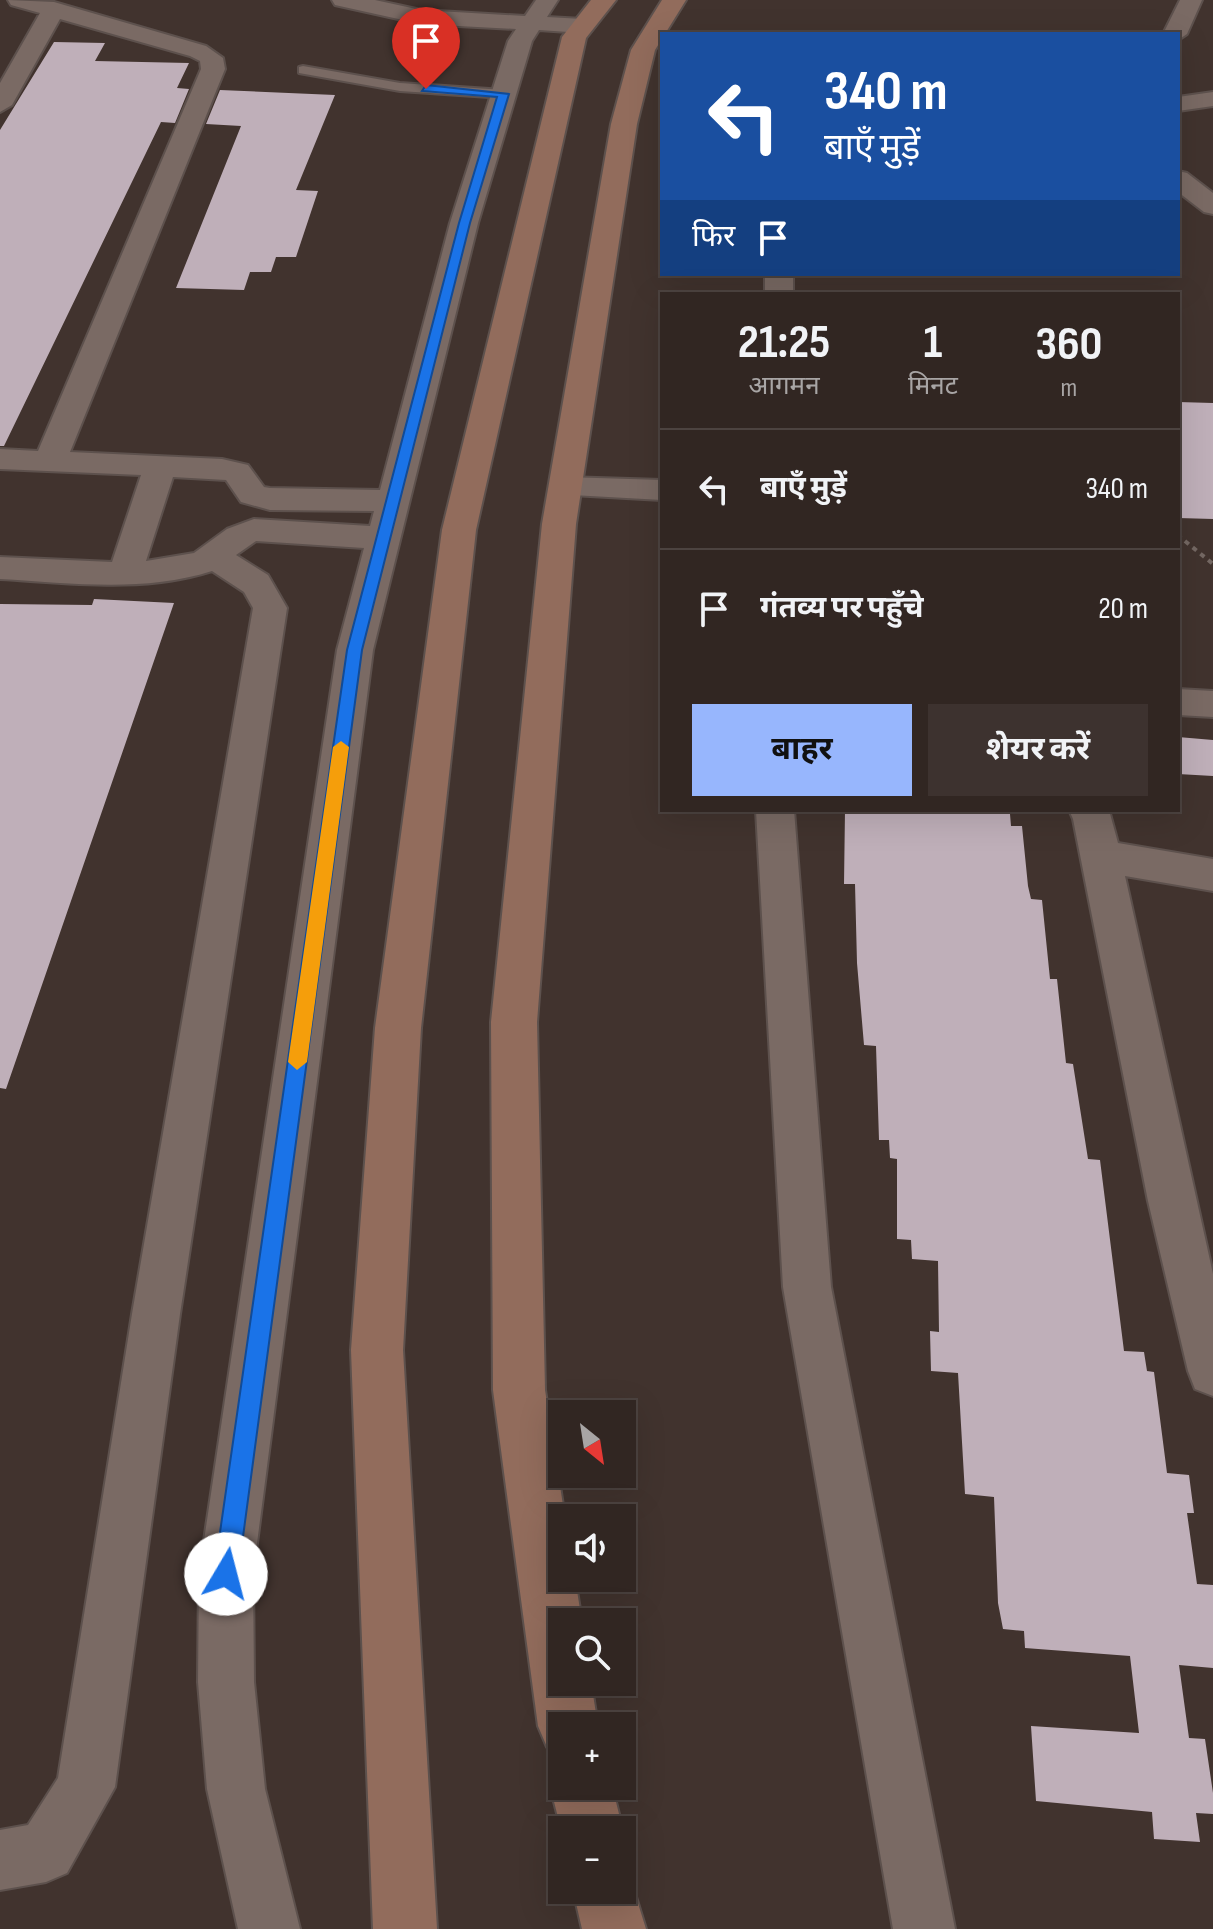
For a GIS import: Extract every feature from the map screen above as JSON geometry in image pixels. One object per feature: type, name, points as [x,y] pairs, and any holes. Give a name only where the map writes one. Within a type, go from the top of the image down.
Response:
[{"type":"street","points":[[19,0],[198,51],[211,58],[213,69],[50,461]]},
{"type":"street","points":[[343,0],[421,17],[593,13]]},
{"type":"street","points":[[566,1712],[519,1390],[514,1022],[565,487],[624,124],[643,50],[674,0]]},
{"type":"street","points":[[1176,32],[1191,0]]},
{"type":"street","points":[[0,105],[54,9]]},
{"type":"street","points":[[269,1929],[236,1789],[226,1682],[226,1574],[355,650],[464,223],[520,41],[539,12]]},
{"type":"street","points":[[405,1929],[377,1350],[398,1028],[459,530],[574,37],[593,13]]},
{"type":"street","points":[[1180,104],[1213,99]]},
{"type":"street","points":[[1180,181],[1213,206]]},
{"type":"street","points":[[0,459],[237,472],[253,495],[388,520]]},
{"type":"street","points":[[126,571],[160,466]]},
{"type":"street","points":[[565,487],[660,490]]},
{"type":"street","points":[[0,568],[179,569],[214,558],[239,533],[388,520]]},
{"type":"street","points":[[0,1860],[46,1852],[86,1787],[156,1314],[270,608],[266,593],[258,585],[214,558]]},
{"type":"street","points":[[1180,702],[1213,704]]},
{"type":"street","points":[[775,812],[807,1287],[924,1929]]},
{"type":"street","points":[[1090,812],[1102,856],[1171,1201],[1213,1371]]},
{"type":"street","points":[[1102,856],[1213,875]]},
{"type":"street","points":[[608,1904],[614,1929]]},
{"type":"lane","points":[[303,70],[400,87],[504,94]]},
{"type":"path","points":[[1180,539],[1213,564]]},
{"type":"building","points":[[54,42],[105,43],[95,61],[189,63],[177,88],[189,89],[175,123],[161,122],[4,446],[0,446],[0,130]]},
{"type":"building","points":[[220,90],[335,95],[296,190],[318,191],[296,257],[276,257],[271,272],[250,272],[244,290],[176,288],[241,126],[206,124]]},
{"type":"building","points":[[1180,402],[1213,403],[1213,519],[1180,518]]},
{"type":"building","points":[[94,599],[174,603],[6,1089],[0,1088],[0,604],[92,605]]},
{"type":"building","points":[[1180,737],[1213,740],[1213,776],[1180,774]]},
{"type":"building","points":[[845,812],[994,812],[1010,814],[1011,826],[1022,826],[1028,886],[1031,899],[1042,900],[1050,979],[1057,979],[1066,1063],[1073,1064],[1088,1159],[1100,1160],[1124,1351],[1144,1352],[1147,1371],[1154,1372],[1167,1473],[1189,1475],[1194,1513],[1187,1513],[1197,1584],[1213,1585],[1213,1668],[1179,1665],[1189,1738],[1205,1739],[1213,1793],[1213,1814],[1196,1813],[1200,1842],[1154,1839],[1152,1812],[1036,1801],[1031,1726],[1139,1733],[1130,1656],[1025,1648],[1024,1631],[1003,1629],[998,1603],[994,1497],[965,1494],[958,1373],[931,1371],[930,1331],[939,1332],[938,1261],[912,1259],[911,1240],[897,1239],[897,1159],[890,1158],[889,1140],[879,1140],[876,1046],[864,1045],[857,963],[855,884],[844,884]]},
{"type":"slow traffic","points":[[297,1062],[341,747]]},
{"type":"route","points":[[226,1574],[355,650],[464,223],[504,94],[426,89]]}]
